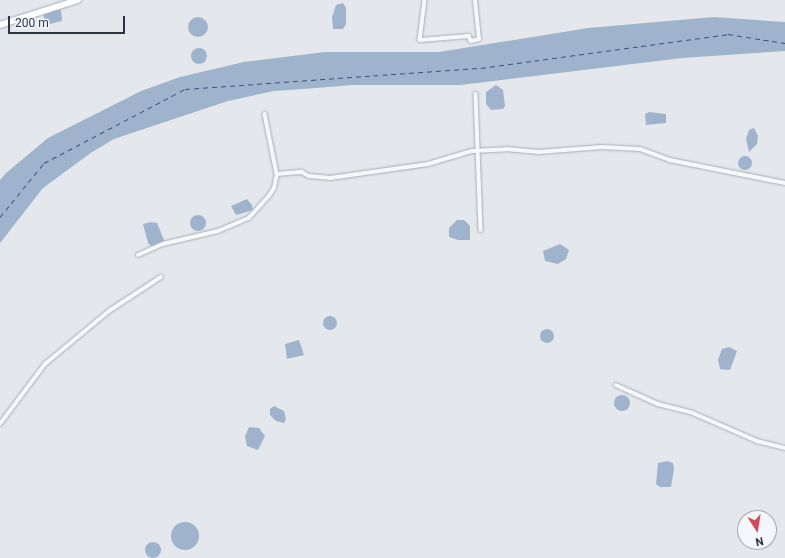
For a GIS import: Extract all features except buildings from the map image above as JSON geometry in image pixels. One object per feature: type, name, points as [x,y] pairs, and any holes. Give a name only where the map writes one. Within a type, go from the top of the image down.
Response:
[{"type":"highway","points":[[0,26],[78,0]]},
{"type":"street","points":[[425,0],[420,40],[470,36],[470,41],[479,39],[475,0]]},
{"type":"street","points":[[476,94],[481,230]]},
{"type":"street","points":[[138,255],[163,244],[218,231],[249,218],[269,196],[274,188],[277,174],[265,114]]},
{"type":"street","points":[[277,174],[302,172],[309,176],[330,178],[428,164],[446,160],[467,152],[506,149],[539,152],[602,147],[640,149],[670,160],[785,183]]},
{"type":"street","points":[[0,424],[45,364],[109,311],[162,277]]},
{"type":"street","points":[[616,385],[658,404],[693,413],[757,441],[785,448]]},
{"type":"water","points":[[343,3],[346,8],[346,24],[343,29],[333,29],[332,17],[336,5]]},
{"type":"water","points":[[54,10],[61,10],[62,21],[46,25],[43,14]]},
{"type":"water","points":[[198,17],[205,20],[208,27],[205,34],[198,37],[191,34],[188,27],[191,20]]},
{"type":"water","points":[[714,17],[785,22],[785,51],[682,58],[460,85],[353,85],[274,91],[228,101],[114,139],[92,152],[43,188],[0,243],[0,180],[6,173],[48,138],[141,91],[180,77],[244,62],[325,52],[439,52],[588,28]]},
{"type":"water","points":[[196,48],[202,48],[207,53],[205,62],[202,64],[196,64],[191,59],[191,53]]},
{"type":"water","points":[[496,85],[503,90],[505,106],[503,109],[491,110],[486,104],[486,92]]},
{"type":"water","points":[[649,112],[666,114],[666,123],[646,125],[645,114]]},
{"type":"water","points":[[754,128],[758,136],[757,144],[749,152],[746,139],[749,130]]},
{"type":"water","points":[[742,156],[748,156],[752,160],[752,166],[748,170],[742,170],[738,166],[738,160]]},
{"type":"water","points":[[247,199],[252,205],[253,210],[236,215],[231,206]]},
{"type":"water","points":[[195,215],[201,215],[206,220],[204,229],[201,231],[195,231],[190,226],[190,220]]},
{"type":"water","points":[[457,220],[464,220],[470,226],[470,240],[458,240],[449,237],[449,228]]},
{"type":"water","points":[[151,222],[157,223],[164,240],[163,243],[153,248],[148,243],[143,224]]},
{"type":"water","points":[[560,244],[569,250],[566,259],[558,264],[545,261],[543,251]]},
{"type":"water","points":[[327,316],[333,316],[337,320],[337,326],[333,330],[327,330],[323,326],[323,320]]},
{"type":"water","points":[[544,329],[550,329],[554,333],[554,339],[550,343],[544,343],[540,339],[540,333]]},
{"type":"water","points":[[299,340],[304,355],[287,359],[285,344]]},
{"type":"water","points":[[729,347],[737,351],[730,370],[720,369],[718,360],[722,349]]},
{"type":"water","points":[[619,395],[625,395],[630,400],[628,409],[625,411],[619,411],[614,406],[614,400]]},
{"type":"water","points":[[274,406],[284,411],[286,419],[284,423],[276,421],[270,415],[270,409]]},
{"type":"water","points":[[249,427],[259,428],[265,436],[258,450],[247,446],[245,436]]},
{"type":"water","points":[[667,461],[673,463],[674,469],[671,487],[660,487],[656,484],[658,463]]},
{"type":"water","points":[[185,522],[195,526],[199,536],[195,546],[185,550],[175,546],[171,536],[175,526]]},
{"type":"water","points":[[153,542],[159,544],[161,550],[159,556],[153,558],[147,556],[145,550],[147,544]]},
{"type":"ferry route","points":[[0,217],[44,163],[185,89],[481,68],[728,34],[785,43]]}]
